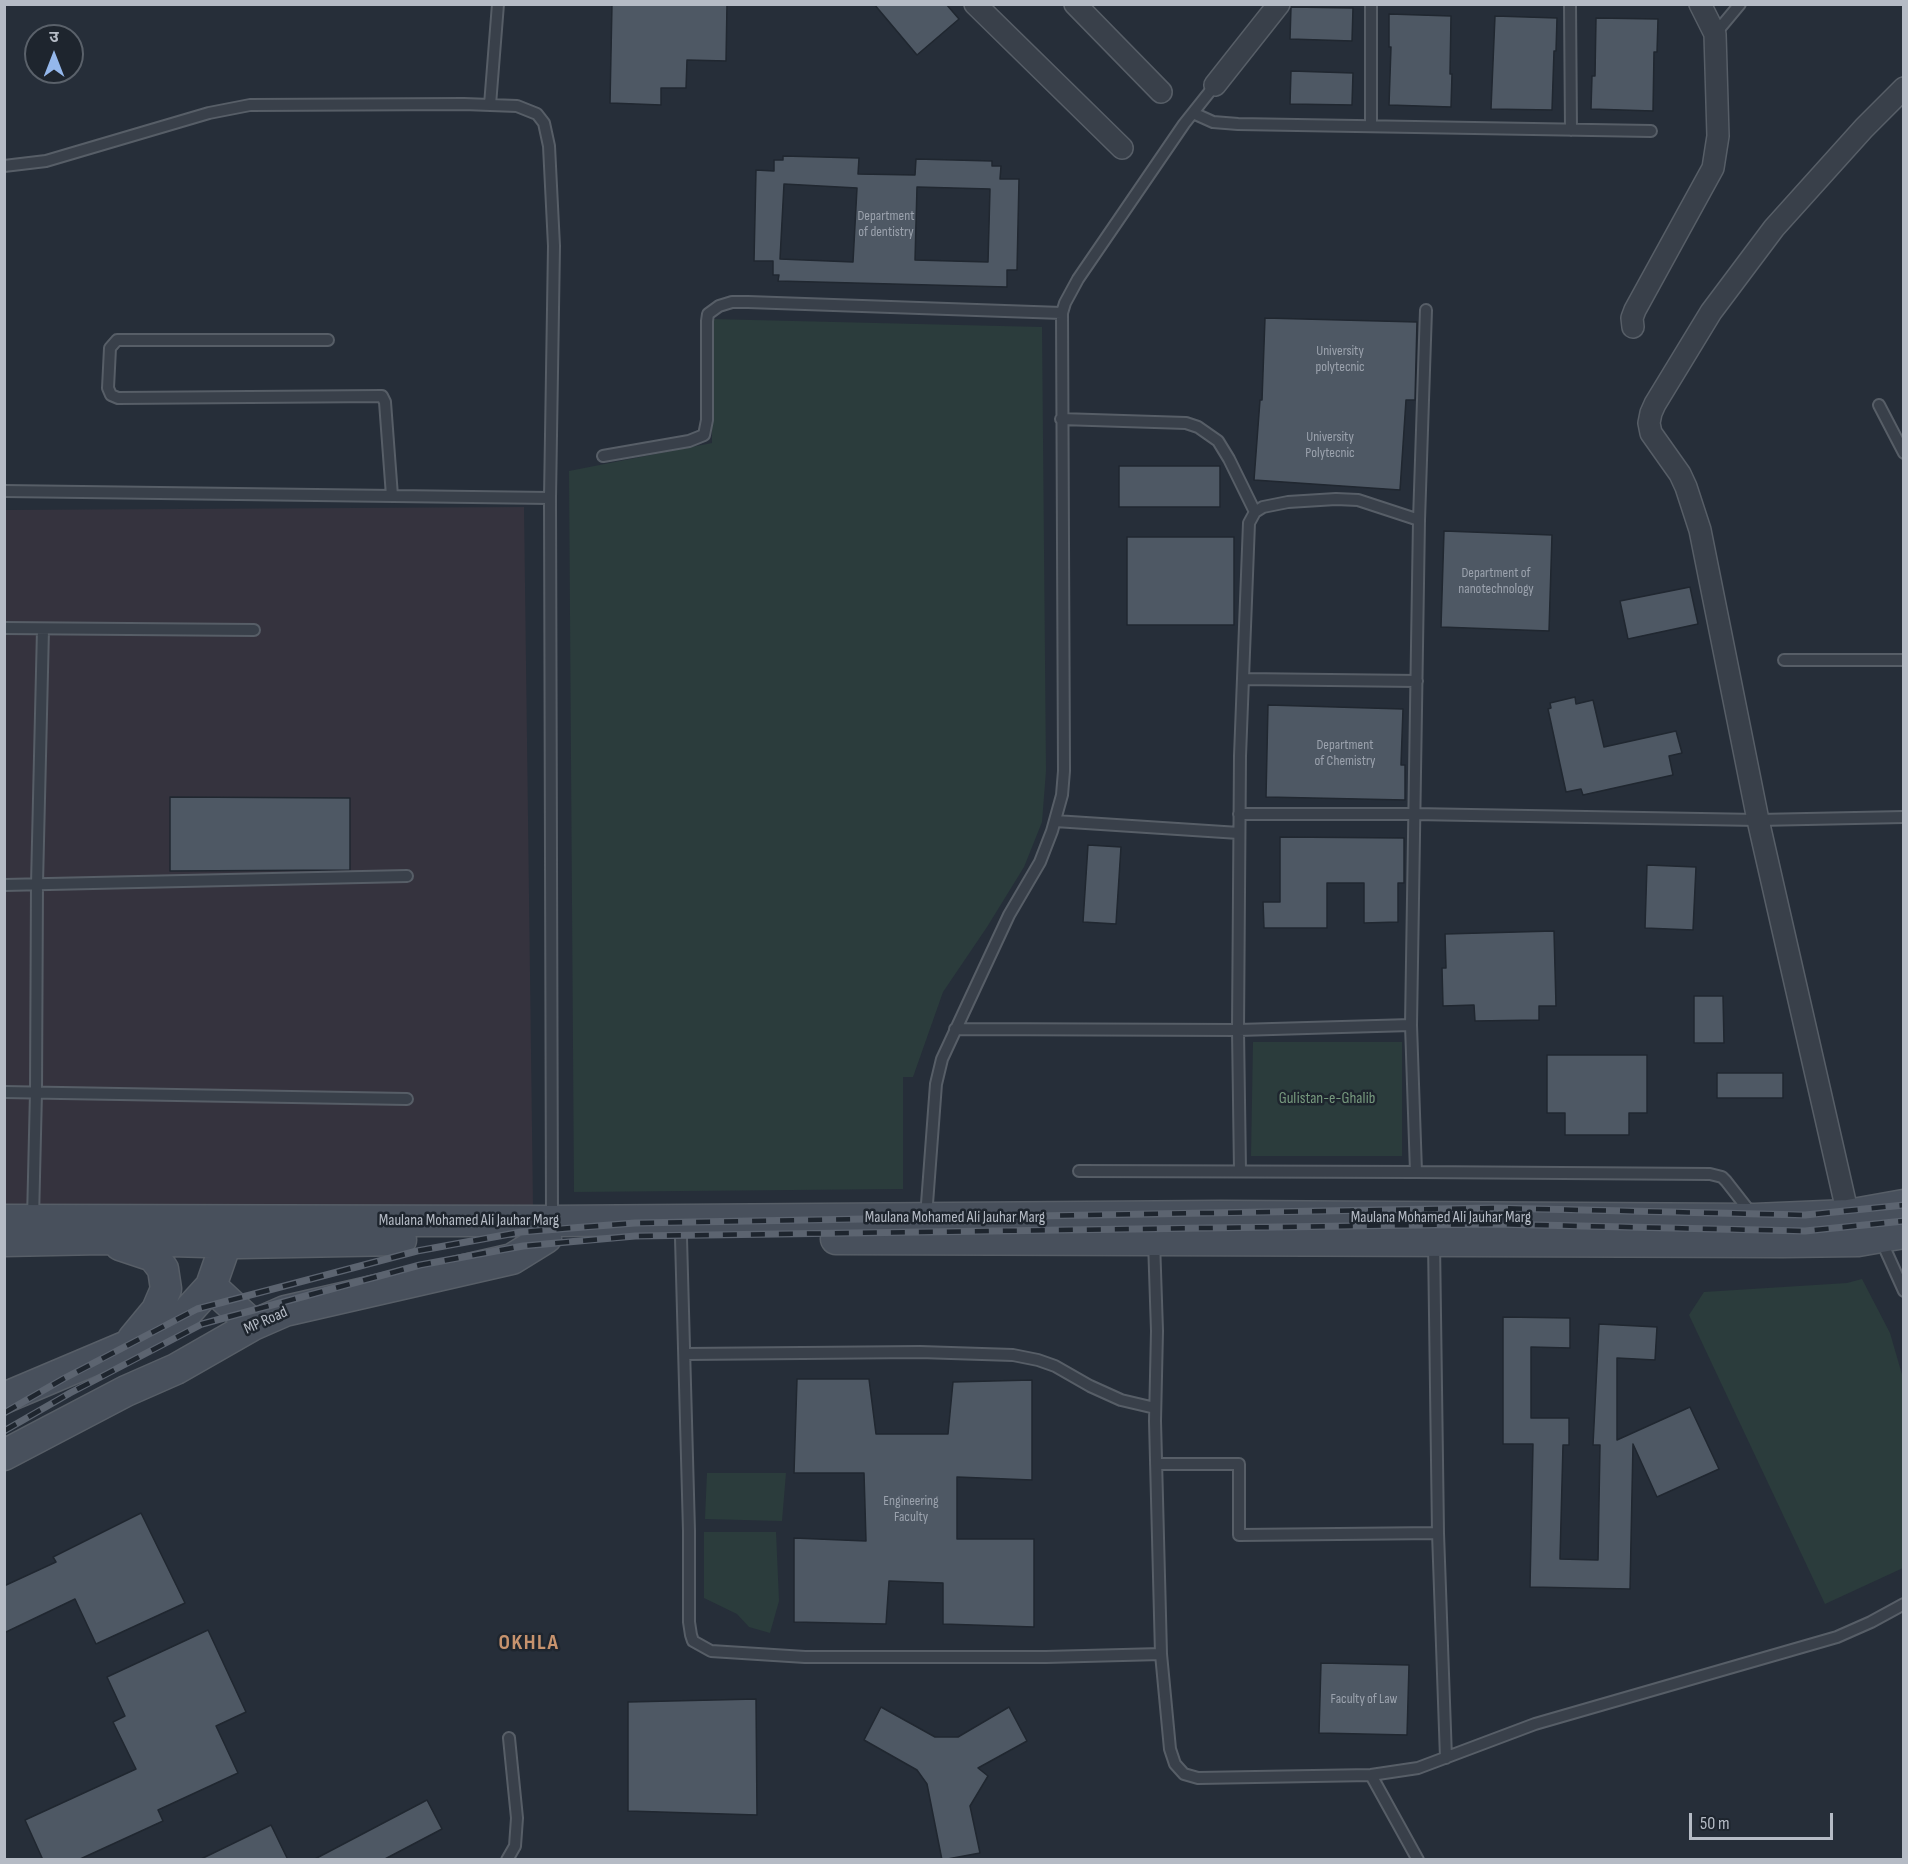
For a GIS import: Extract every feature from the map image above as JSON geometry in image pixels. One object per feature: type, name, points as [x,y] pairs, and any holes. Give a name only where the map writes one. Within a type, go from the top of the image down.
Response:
[{"type":"main road","name":"Maulana Mohamed Ali Jauhar Marg","points":[[548,1227],[681,1239],[1154,1240],[1322,1229],[1848,1215],[1904,1205]]},
{"type":"main road","name":"Maulana Mohamed Ali Jauhar Marg","points":[[4,1241],[102,1239],[226,1231],[548,1227],[926,1218],[1322,1229],[1434,1240],[1804,1242],[1858,1241],[1892,1235]]},
{"type":"main road","name":"Maulana Mohamed Ali Jauhar Marg","points":[[19,1219],[226,1231]]},
{"type":"main road","name":"MP Road","points":[[4,1455],[126,1390],[176,1369],[253,1325],[285,1311],[512,1258],[548,1227]]},
{"type":"main road","points":[[4,1398],[127,1346],[181,1319],[211,1286],[226,1231]]},
{"type":"main road","points":[[102,1239],[153,1256],[163,1269],[166,1289],[157,1310],[127,1346]]},
{"type":"main road","points":[[211,1286],[253,1325]]},
{"type":"street","points":[[975,4],[1122,148]]},
{"type":"street","points":[[1075,4],[1161,92]]},
{"type":"street","points":[[1215,85],[1279,4]]},
{"type":"street","points":[[1633,327],[1632,318],[1635,310],[1713,168],[1718,136],[1715,34],[1700,4]]},
{"type":"street","points":[[1848,1215],[1758,820],[1700,530],[1680,474],[1652,433],[1650,423],[1651,413],[1711,312],[1774,228],[1864,128],[1904,88]]},
{"type":"lane","points":[[490,105],[498,4]]},
{"type":"lane","points":[[1371,4],[1371,126]]},
{"type":"lane","points":[[1569,4],[1571,129]]},
{"type":"lane","points":[[1715,34],[1740,4]]},
{"type":"lane","points":[[926,1218],[936,1084],[942,1059],[1009,915],[1040,861],[1062,795],[1064,771],[1062,313],[1078,279],[1192,113],[1215,85]]},
{"type":"lane","points":[[4,166],[46,161],[209,113],[250,105],[517,106],[537,114],[544,123],[549,146],[554,246],[550,498],[548,1227]]},
{"type":"lane","points":[[1192,113],[1213,122],[1224,123],[1652,131]]},
{"type":"lane","points":[[603,456],[689,441],[704,435],[707,420],[707,321],[708,314],[719,306],[732,302],[748,302],[1062,313]]},
{"type":"lane","points":[[1416,1172],[1411,1025],[1419,520],[1426,310]]},
{"type":"lane","points":[[328,340],[117,340],[110,348],[108,388],[111,395],[118,398],[382,396],[385,402],[392,496]]},
{"type":"lane","points":[[1879,405],[1904,453]]},
{"type":"lane","points":[[1061,419],[1186,423],[1198,427],[1218,441],[1255,512]]},
{"type":"lane","points":[[4,491],[550,498]]},
{"type":"lane","points":[[1240,1171],[1239,814],[1249,523],[1255,512],[1263,507],[1288,502],[1336,499],[1358,500],[1419,520]]},
{"type":"lane","points":[[4,628],[254,630]]},
{"type":"lane","points":[[19,1219],[36,1092],[37,884],[43,629]]},
{"type":"lane","points":[[1784,660],[1904,660]]},
{"type":"lane","points":[[1243,679],[1417,681]]},
{"type":"lane","points":[[1239,814],[1414,814],[1758,820],[1904,817]]},
{"type":"lane","points":[[1055,821],[1239,832]]},
{"type":"lane","points":[[4,885],[407,876]]},
{"type":"lane","points":[[955,1029],[1238,1030],[1411,1025]]},
{"type":"lane","points":[[4,1092],[407,1099]]},
{"type":"lane","points":[[1079,1171],[1710,1174],[1722,1177],[1726,1181],[1755,1219]]},
{"type":"lane","points":[[1892,1235],[1904,1291]]},
{"type":"lane","points":[[681,1239],[689,1622],[693,1641],[711,1651],[805,1658],[1046,1658],[1161,1654]]},
{"type":"lane","points":[[1154,1240],[1157,1331],[1155,1408],[1161,1654],[1170,1749],[1175,1764],[1184,1774],[1198,1778],[1371,1774],[1418,1768],[1535,1724],[1837,1637],[1904,1604]]},
{"type":"lane","points":[[1434,1240],[1438,1533],[1446,1758]]},
{"type":"lane","points":[[685,1354],[920,1352],[1013,1355],[1055,1366],[1121,1400],[1155,1408]]},
{"type":"lane","points":[[1156,1464],[1239,1464],[1239,1535],[1438,1533]]},
{"type":"lane","points":[[507,1860],[514,1846],[517,1818],[509,1738]]},
{"type":"lane","points":[[1371,1774],[1418,1860]]},
{"type":"shaded area","points":[[524,507],[533,1206],[5,1204],[4,510]]},
{"type":"green space","points":[[711,319],[1042,327],[1046,771],[1042,822],[1024,867],[943,992],[913,1077],[903,1077],[903,1189],[574,1192],[569,471],[712,443]]},
{"type":"green space","name":"Gulistan-e-Ghalib","points":[[1253,1042],[1402,1042],[1402,1156],[1251,1156]]},
{"type":"green space","points":[[1862,1279],[1890,1333],[1903,1378],[1903,1568],[1825,1604],[1689,1315],[1704,1292],[1847,1283]]},
{"type":"green space","points":[[707,1473],[786,1473],[782,1521],[705,1519]]},
{"type":"green space","points":[[704,1532],[776,1532],[779,1601],[770,1633],[749,1627],[737,1614],[704,1598]]},
{"type":"building","points":[[612,4],[727,4],[726,61],[687,60],[686,88],[661,88],[661,105],[610,103]]},
{"type":"building","points":[[874,4],[946,4],[959,19],[917,55]]},
{"type":"building","points":[[1291,7],[1353,8],[1352,41],[1290,39]]},
{"type":"building","points":[[1389,14],[1451,16],[1451,107],[1389,105],[1391,47],[1389,47]]},
{"type":"building","points":[[1495,16],[1557,18],[1552,110],[1491,109]]},
{"type":"building","points":[[1596,18],[1658,19],[1657,52],[1654,52],[1653,111],[1591,109],[1592,76],[1595,76]]},
{"type":"building","points":[[1291,71],[1353,73],[1352,105],[1290,104]]},
{"type":"building","points":[[783,156],[859,158],[858,174],[915,175],[916,159],[992,161],[992,166],[1001,166],[1000,179],[1019,179],[1017,270],[1007,270],[1007,287],[778,281],[779,275],[773,275],[773,261],[754,261],[756,170],[774,171],[774,160],[783,160]],"holes":[[[784,184],[857,188],[853,262],[780,259]],[[917,187],[990,189],[988,262],[915,260]]]},
{"type":"building","points":[[1265,318],[1417,322],[1415,400],[1406,400],[1400,490],[1254,480],[1260,400],[1262,400]]},
{"type":"building","points":[[1119,466],[1220,466],[1220,507],[1119,507]]},
{"type":"building","points":[[1444,531],[1552,535],[1549,631],[1441,627]]},
{"type":"building","points":[[1127,537],[1234,537],[1234,625],[1127,625]]},
{"type":"building","points":[[1690,587],[1698,624],[1628,639],[1620,601]]},
{"type":"building","points":[[1575,697],[1576,704],[1593,700],[1604,747],[1676,731],[1682,753],[1669,756],[1673,775],[1583,795],[1581,789],[1566,792],[1548,709],[1551,708],[1550,703]]},
{"type":"building","points":[[1268,705],[1403,709],[1401,765],[1405,765],[1405,800],[1266,797]]},
{"type":"building","points":[[170,797],[350,798],[350,870],[170,871]]},
{"type":"building","points":[[1280,837],[1404,838],[1404,883],[1398,883],[1398,922],[1364,923],[1364,883],[1327,883],[1327,928],[1264,928],[1263,902],[1280,902]]},
{"type":"building","points":[[1088,845],[1121,847],[1116,924],[1083,922]]},
{"type":"building","points":[[1647,865],[1696,867],[1693,930],[1645,928]]},
{"type":"building","points":[[1554,931],[1556,1006],[1539,1006],[1539,1020],[1475,1021],[1474,1005],[1443,1006],[1442,968],[1446,968],[1445,934]]},
{"type":"building","points":[[1694,996],[1723,996],[1724,1043],[1694,1043]]},
{"type":"building","points":[[1547,1055],[1647,1055],[1647,1113],[1629,1113],[1629,1135],[1565,1135],[1565,1113],[1547,1113]]},
{"type":"building","points":[[1717,1073],[1783,1073],[1783,1098],[1717,1098]]},
{"type":"building","points":[[1503,1317],[1570,1318],[1570,1348],[1531,1347],[1531,1418],[1569,1418],[1569,1445],[1563,1445],[1560,1559],[1598,1560],[1600,1445],[1593,1445],[1599,1324],[1657,1327],[1655,1360],[1617,1358],[1617,1440],[1690,1407],[1719,1469],[1657,1497],[1633,1444],[1630,1589],[1530,1587],[1533,1444],[1503,1444]]},
{"type":"building","points":[[797,1379],[869,1379],[876,1434],[948,1434],[953,1382],[1032,1380],[1032,1480],[957,1477],[957,1539],[1034,1539],[1034,1627],[943,1624],[943,1583],[889,1581],[886,1624],[794,1622],[794,1538],[866,1541],[864,1473],[794,1473]]},
{"type":"building","points":[[141,1513],[185,1603],[96,1644],[75,1599],[4,1633],[4,1586],[56,1562],[53,1557]]},
{"type":"building","points":[[208,1630],[246,1712],[216,1726],[238,1773],[158,1810],[163,1821],[78,1860],[43,1860],[25,1820],[136,1769],[113,1722],[125,1716],[107,1677]]},
{"type":"building","points":[[1321,1663],[1409,1665],[1407,1735],[1319,1733]]},
{"type":"building","points":[[756,1699],[757,1815],[628,1811],[628,1702]]},
{"type":"building","points":[[881,1707],[935,1737],[958,1737],[1009,1707],[1027,1741],[978,1768],[988,1776],[970,1806],[980,1853],[942,1860],[927,1784],[917,1770],[864,1740]]},
{"type":"building","points":[[427,1800],[442,1829],[383,1860],[313,1860]]},
{"type":"building","points":[[271,1825],[288,1860],[199,1860]]},
{"type":"railway","points":[[4,1413],[63,1379],[197,1309],[417,1251],[521,1232],[635,1223],[1493,1208],[1805,1215],[1904,1205]]},
{"type":"railway","points":[[4,1431],[70,1393],[202,1324],[420,1265],[523,1246],[635,1236],[1492,1224],[1805,1231],[1904,1221]]},
{"type":"district","name":"OKHLA","points":[[529,1643]]}]
